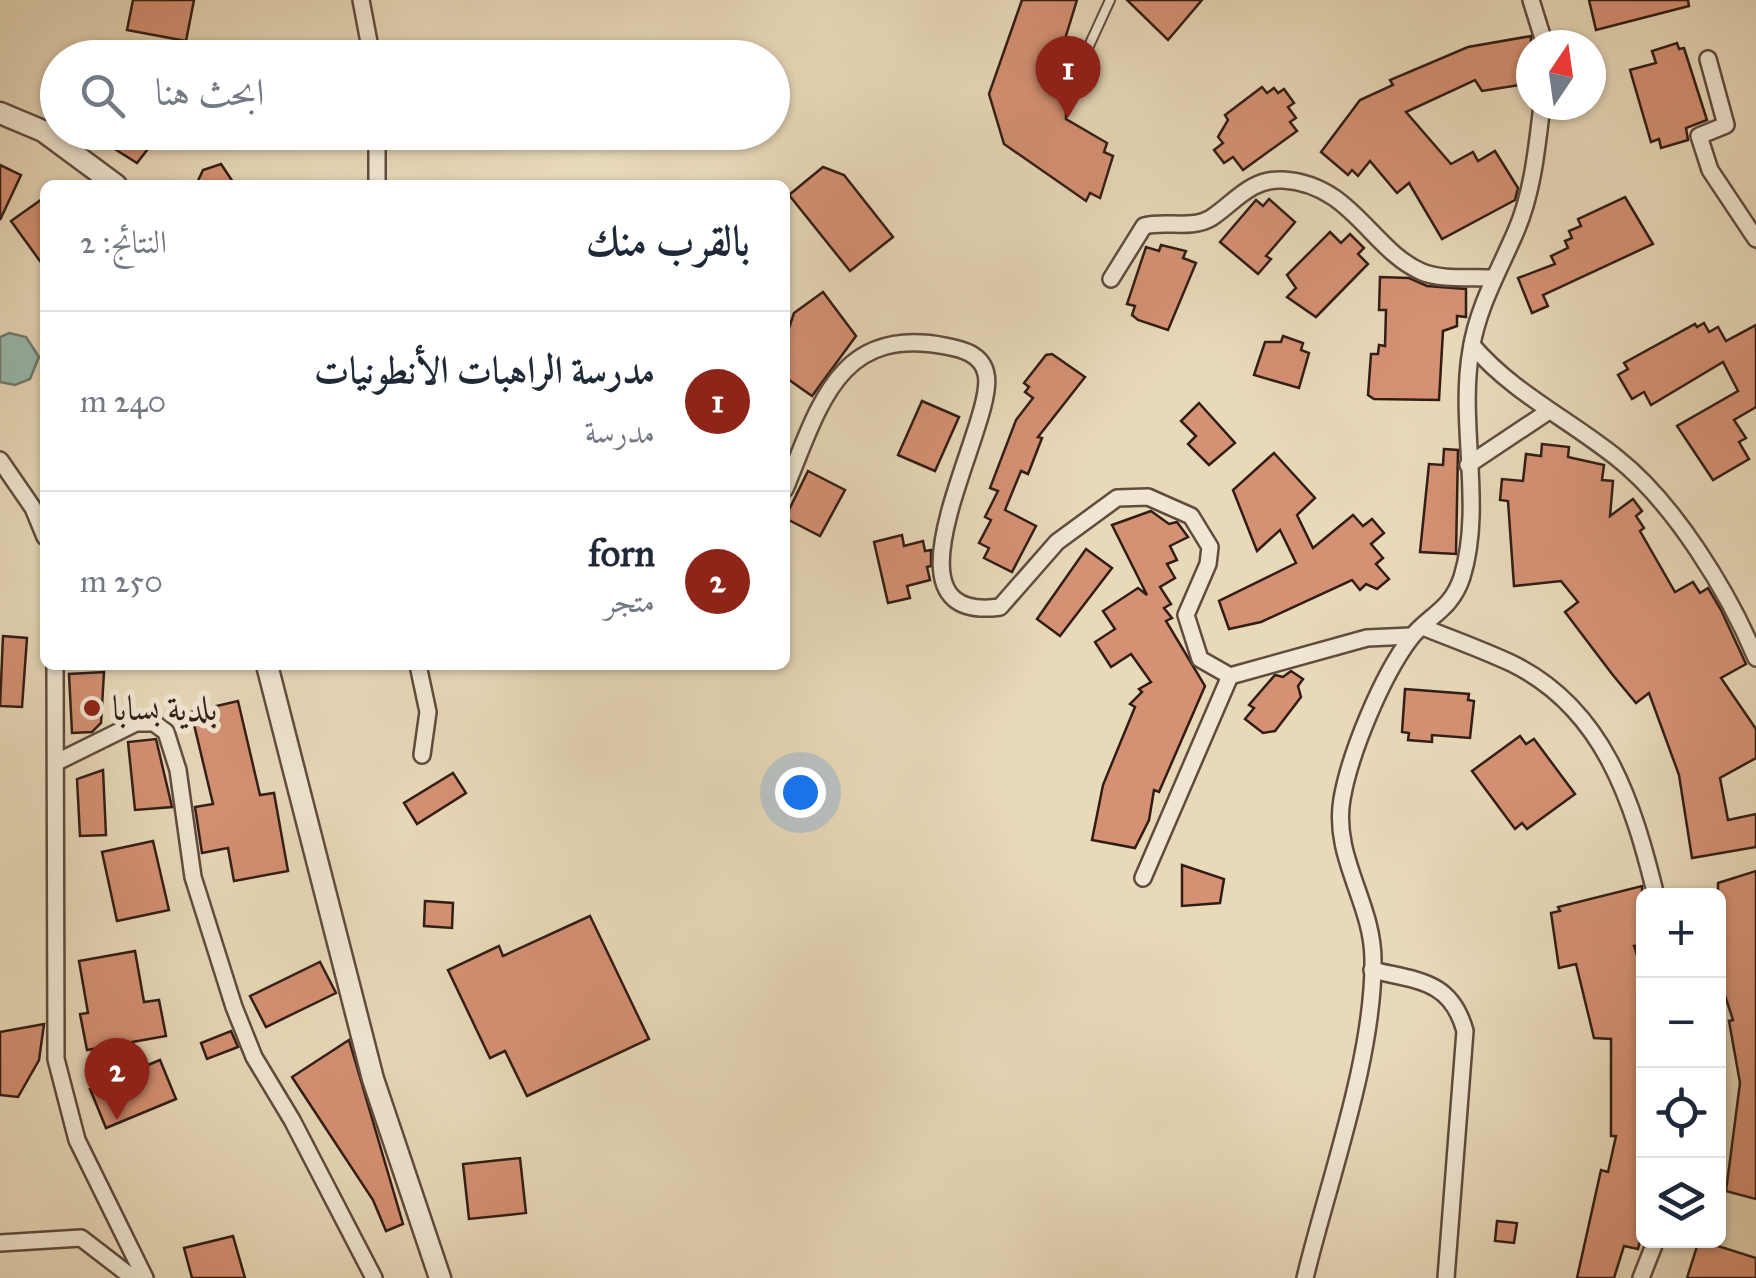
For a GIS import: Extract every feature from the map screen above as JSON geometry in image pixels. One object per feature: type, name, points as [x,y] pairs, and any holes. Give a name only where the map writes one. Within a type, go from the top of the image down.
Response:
[{"type":"street","points":[[361,0],[369,40]]},
{"type":"street","points":[[1531,0],[1540,30]]},
{"type":"street","points":[[1708,59],[1726,125],[1699,136],[1710,170],[1756,239]]},
{"type":"street","points":[[0,113],[40,130]]},
{"type":"street","points":[[1304,1278],[1362,1050],[1372,970],[1365,904],[1344,852],[1342,796],[1374,706],[1418,632],[1452,599],[1462,577],[1470,514],[1465,388],[1472,345],[1491,278],[1526,201],[1540,120]]},
{"type":"street","points":[[69,150],[109,180]]},
{"type":"street","points":[[377,150],[378,180]]},
{"type":"street","points":[[1111,278],[1144,226],[1164,220],[1185,226],[1210,218],[1238,193],[1281,179],[1341,200],[1422,272],[1491,278]]},
{"type":"street","points":[[790,478],[816,416],[850,362],[883,343],[963,349],[979,360],[987,385],[946,527],[940,566],[943,583],[975,608],[1000,608],[1057,542],[1117,498],[1148,498],[1170,504],[1191,516],[1210,547],[1186,616],[1190,639],[1200,659],[1230,676],[1366,638],[1418,632],[1514,664],[1569,704],[1611,756],[1627,794],[1654,888]]},
{"type":"street","points":[[1472,345],[1516,390],[1620,460],[1660,504],[1732,600],[1756,658]]},
{"type":"street","points":[[1468,465],[1550,410]]},
{"type":"street","points":[[0,460],[34,508],[40,524]]},
{"type":"street","points":[[55,670],[56,1059],[77,1140],[145,1278]]},
{"type":"street","points":[[269,670],[373,1079],[440,1278]]},
{"type":"street","points":[[419,670],[428,712],[422,755]]},
{"type":"street","points":[[1142,878],[1230,676]]},
{"type":"street","points":[[56,762],[136,724],[154,723],[166,732],[178,770],[193,877],[234,1008],[254,1057],[292,1120],[374,1278]]},
{"type":"street","points":[[1372,970],[1434,985],[1458,1005],[1465,1031],[1446,1278]]},
{"type":"street","points":[[0,1243],[81,1238],[134,1278]]},
{"type":"street","points":[[1640,1278],[1653,1248]]},
{"type":"lane","points":[[1071,86],[1110,0]]},
{"type":"shaded area","points":[[9,333],[26,337],[39,357],[30,379],[15,385],[0,382],[0,337]]},
{"type":"building","points":[[133,0],[194,0],[186,40],[127,30]]},
{"type":"building","points":[[1022,0],[1077,0],[1053,78],[1066,98],[1066,119],[1107,143],[1104,152],[1113,156],[1100,198],[1090,193],[1086,201],[1004,144],[989,94]]},
{"type":"building","points":[[1127,0],[1202,0],[1168,40]]},
{"type":"building","points":[[1589,0],[1688,0],[1689,6],[1596,30]]},
{"type":"building","points":[[1516,39],[1516,86],[1482,91],[1475,80],[1406,112],[1451,164],[1473,152],[1478,161],[1495,151],[1518,188],[1515,200],[1442,239],[1409,183],[1397,193],[1370,161],[1358,176],[1352,170],[1348,175],[1321,152],[1360,100],[1393,85],[1390,80],[1468,47]]},
{"type":"building","points":[[1677,43],[1679,49],[1684,48],[1707,120],[1686,128],[1688,140],[1661,148],[1659,139],[1651,142],[1630,70],[1656,63],[1652,51]]},
{"type":"building","points":[[1262,87],[1267,93],[1274,88],[1278,93],[1284,89],[1294,103],[1288,107],[1296,118],[1290,122],[1297,131],[1243,170],[1233,157],[1224,163],[1214,150],[1223,143],[1218,137],[1228,120],[1225,115]]},
{"type":"building","points":[[116,150],[147,150],[137,163]]},
{"type":"building","points":[[221,164],[232,180],[198,180],[203,170]]},
{"type":"building","points":[[0,165],[21,175],[0,220]]},
{"type":"building","points":[[823,167],[844,175],[893,237],[850,271],[790,194]]},
{"type":"building","points":[[1625,197],[1653,244],[1543,295],[1548,306],[1532,313],[1518,278],[1555,264],[1551,256],[1568,248],[1565,241],[1572,238],[1569,231],[1581,226],[1578,219]]},
{"type":"building","points":[[1269,199],[1295,222],[1266,256],[1271,259],[1258,274],[1220,242],[1256,200],[1263,206]]},
{"type":"building","points":[[40,201],[40,261],[11,221]]},
{"type":"building","points":[[1330,232],[1341,243],[1350,234],[1364,248],[1358,254],[1368,264],[1316,317],[1287,297],[1296,288],[1287,275]]},
{"type":"building","points":[[1161,245],[1186,251],[1183,258],[1196,263],[1168,330],[1138,320],[1132,315],[1135,306],[1127,304],[1146,247],[1159,251]]},
{"type":"building","points":[[1380,277],[1409,278],[1427,286],[1466,289],[1466,317],[1457,316],[1457,326],[1443,331],[1439,400],[1374,399],[1368,395],[1371,354],[1378,354],[1379,345],[1385,346],[1386,310],[1379,310]]},
{"type":"building","points":[[823,292],[856,336],[812,396],[790,381],[790,325],[794,313]]},
{"type":"building","points":[[1704,323],[1709,332],[1718,327],[1726,341],[1756,325],[1756,407],[1734,420],[1746,438],[1739,442],[1749,459],[1713,480],[1677,426],[1738,391],[1723,362],[1651,405],[1644,392],[1632,399],[1618,375],[1628,369],[1624,363],[1695,324],[1697,327]]},
{"type":"building","points":[[1283,336],[1303,343],[1301,350],[1309,353],[1299,388],[1254,375],[1265,342],[1281,342]]},
{"type":"building","points":[[1052,354],[1085,377],[1038,437],[1042,438],[1028,474],[1021,471],[1005,510],[1036,526],[1012,572],[984,558],[989,548],[979,543],[991,520],[985,517],[998,491],[990,488],[1016,420],[1033,398],[1025,392],[1029,387],[1024,383],[1046,355]]},
{"type":"building","points":[[922,401],[959,417],[935,471],[898,455]]},
{"type":"building","points":[[1199,403],[1235,443],[1209,465],[1188,444],[1196,436],[1181,421]]},
{"type":"building","points":[[1542,444],[1569,447],[1568,457],[1604,465],[1602,480],[1613,481],[1610,516],[1633,499],[1642,511],[1636,516],[1644,528],[1640,531],[1675,592],[1693,582],[1700,593],[1708,588],[1721,610],[1746,664],[1721,678],[1756,729],[1756,758],[1720,778],[1728,820],[1756,814],[1756,847],[1692,858],[1679,775],[1649,693],[1636,703],[1612,674],[1565,612],[1578,602],[1561,581],[1514,586],[1508,501],[1500,500],[1502,479],[1523,481],[1526,454],[1541,456]]},
{"type":"building","points":[[1444,449],[1458,450],[1456,554],[1420,552],[1429,464],[1443,465]]},
{"type":"building","points":[[1274,453],[1315,498],[1297,515],[1313,548],[1353,515],[1363,526],[1372,519],[1384,533],[1371,544],[1383,558],[1376,564],[1389,579],[1377,589],[1366,584],[1360,590],[1352,580],[1261,622],[1229,629],[1219,601],[1296,563],[1280,530],[1257,551],[1233,490]]},
{"type":"building","points":[[808,471],[845,490],[820,536],[790,521],[790,508]]},
{"type":"building","points":[[1151,511],[1169,524],[1177,522],[1188,537],[1170,546],[1177,560],[1167,564],[1175,578],[1160,587],[1171,604],[1164,608],[1172,618],[1166,621],[1205,686],[1159,792],[1154,790],[1149,820],[1135,848],[1092,840],[1103,785],[1135,707],[1130,704],[1142,692],[1139,689],[1151,682],[1131,654],[1111,667],[1095,642],[1115,629],[1103,611],[1138,588],[1147,595],[1112,525]]},
{"type":"building","points":[[902,535],[904,546],[923,541],[925,551],[931,550],[931,566],[927,567],[930,580],[907,586],[910,598],[888,603],[874,542]]},
{"type":"building","points":[[1086,549],[1112,568],[1060,636],[1037,619]]},
{"type":"building","points":[[3,636],[27,638],[22,707],[0,706]]},
{"type":"building","points":[[1291,671],[1303,679],[1298,686],[1301,697],[1275,731],[1263,733],[1245,719],[1254,708],[1249,705],[1275,675],[1283,677]]},
{"type":"building","points":[[104,672],[101,723],[92,732],[72,733],[69,674]]},
{"type":"building","points":[[1405,689],[1469,694],[1468,700],[1474,701],[1470,738],[1432,735],[1432,742],[1408,740],[1409,733],[1402,732]]},
{"type":"building","points":[[238,701],[260,795],[274,793],[288,871],[234,881],[228,848],[202,853],[195,807],[213,804],[191,712]]},
{"type":"building","points":[[1520,736],[1526,744],[1534,739],[1575,794],[1527,829],[1522,823],[1515,829],[1472,771]]},
{"type":"building","points":[[156,739],[172,807],[135,810],[128,742]]},
{"type":"building","points":[[103,770],[106,835],[80,836],[77,779]]},
{"type":"building","points":[[453,773],[466,793],[417,824],[404,803]]},
{"type":"building","points":[[153,841],[169,910],[117,921],[102,852]]},
{"type":"building","points":[[1182,865],[1224,879],[1220,903],[1182,906]]},
{"type":"building","points":[[1756,871],[1756,1199],[1726,1191],[1740,1083],[1729,1021],[1733,1020],[1726,999],[1726,888],[1718,888],[1718,883]]},
{"type":"building","points":[[1642,886],[1636,888],[1634,946],[1638,1248],[1638,1249],[1624,1246],[1614,1278],[1577,1278],[1601,1170],[1608,1172],[1616,1136],[1611,1136],[1611,1039],[1594,1038],[1576,964],[1559,968],[1551,913],[1560,911],[1558,907]]},
{"type":"building","points":[[425,901],[453,903],[452,928],[424,926]]},
{"type":"building","points":[[590,916],[649,1039],[527,1096],[505,1051],[490,1058],[448,970],[499,946],[503,956]]},
{"type":"building","points":[[135,951],[144,1002],[159,1000],[166,1036],[87,1050],[80,1014],[88,1013],[79,961]]},
{"type":"building","points":[[320,962],[336,993],[266,1027],[250,996]]},
{"type":"building","points":[[44,1024],[39,1060],[18,1097],[0,1095],[0,1032]]},
{"type":"building","points":[[231,1031],[238,1047],[207,1059],[201,1043]]},
{"type":"building","points":[[349,1040],[403,1224],[386,1231],[373,1200],[292,1077]]},
{"type":"building","points":[[160,1060],[176,1099],[106,1128],[90,1089]]},
{"type":"building","points":[[520,1158],[526,1213],[469,1219],[463,1164]]},
{"type":"building","points":[[1497,1221],[1517,1223],[1514,1243],[1495,1241]]},
{"type":"building","points":[[233,1236],[245,1278],[192,1278],[184,1248]]},
{"type":"building","points":[[1696,1248],[1724,1248],[1756,1258],[1756,1278],[1687,1278]]},
{"type":"place","name":"مدرسة الراهبات الأنطونيات","points":[[1068,118]]},
{"type":"place","name":"بلدية بسابا","points":[[92,708]]},
{"type":"place","name":"forn","points":[[117,1120]]}]
